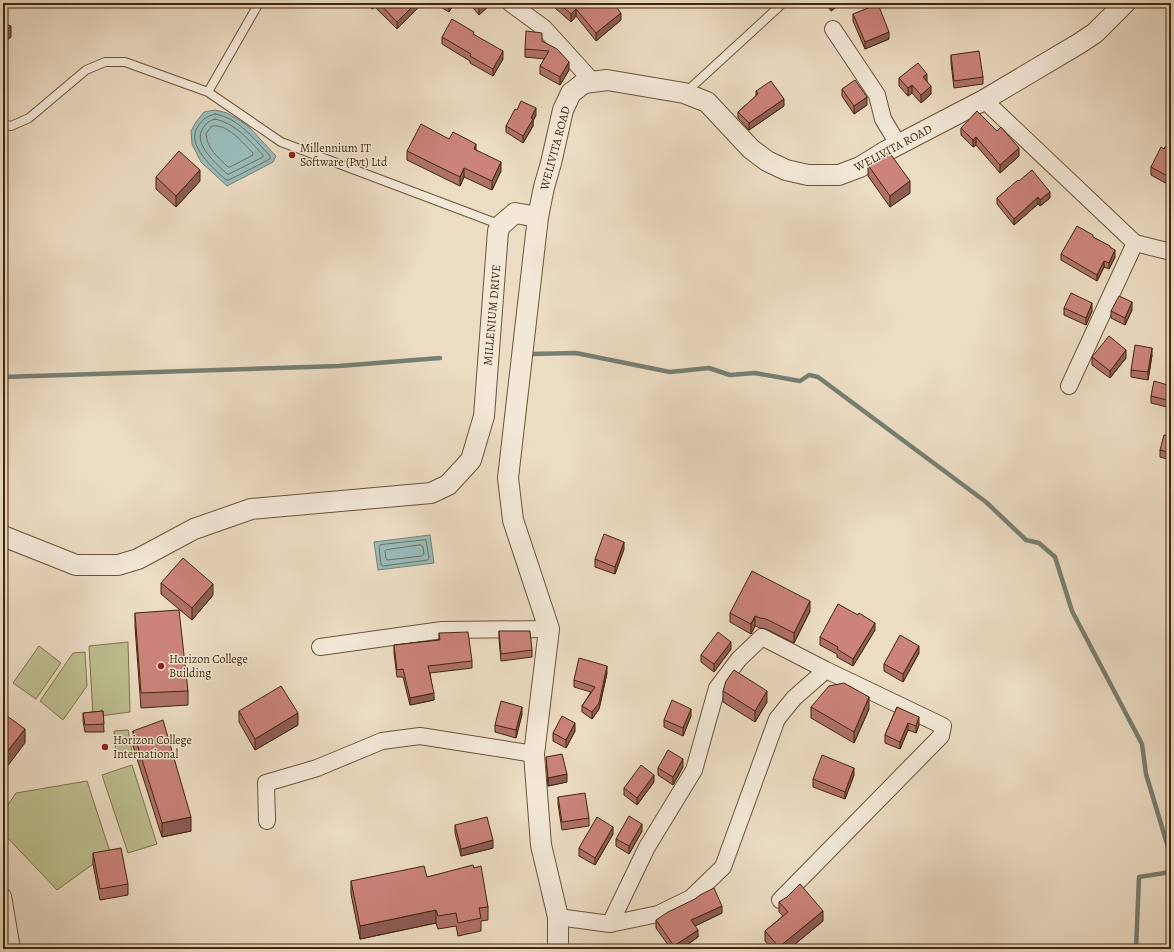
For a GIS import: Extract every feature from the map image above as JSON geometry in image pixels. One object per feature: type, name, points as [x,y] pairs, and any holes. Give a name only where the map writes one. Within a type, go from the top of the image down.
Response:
[{"type":"street","points":[[510,3],[544,28],[593,82]]},
{"type":"street","name":"WELIVITA ROAD","points":[[549,629],[513,520],[508,478],[538,217],[563,110],[571,93],[584,83],[607,80],[684,93],[707,102],[751,149],[767,161],[786,170],[808,175],[840,175],[860,167],[898,144],[984,100],[1095,33],[1125,3]]},
{"type":"street","points":[[833,30],[877,95],[883,119],[898,144]]},
{"type":"street","points":[[984,100],[1135,243],[1171,252]]},
{"type":"street","points":[[501,225],[516,213],[538,217]]},
{"type":"street","name":"MILLENIUM DRIVE","points":[[4,538],[76,565],[118,565],[138,559],[194,529],[251,509],[431,492],[448,485],[471,460],[484,416],[498,231],[501,225]]},
{"type":"street","points":[[1069,386],[1135,243]]},
{"type":"street","points":[[320,647],[442,630],[549,629],[534,754],[541,844],[558,917],[558,949]]},
{"type":"street","points":[[610,924],[647,847],[694,770],[717,688],[739,659],[762,637],[826,670],[943,726],[941,736],[780,900]]},
{"type":"street","points":[[558,917],[610,924],[658,914],[691,898],[723,867],[777,719],[794,698],[826,670]]},
{"type":"street","points":[[266,822],[266,783],[317,768],[382,740],[420,736],[534,754]]},
{"type":"street","points":[[3,896],[12,949]]},
{"type":"lane","points":[[208,92],[259,3]]},
{"type":"lane","points":[[684,93],[783,3]]},
{"type":"lane","points":[[3,124],[11,126],[29,118],[86,70],[106,62],[125,62],[208,92],[281,142],[501,225]]},
{"type":"green space","points":[[128,642],[130,712],[93,717],[89,646]]},
{"type":"green space","points":[[39,646],[61,663],[36,699],[13,683]]},
{"type":"green space","points":[[85,652],[87,686],[63,720],[40,701],[73,653]]},
{"type":"green space","points":[[128,730],[133,756],[116,758],[114,731]]},
{"type":"green space","points":[[132,765],[157,844],[128,853],[102,775]]},
{"type":"green space","points":[[87,781],[110,852],[57,890],[3,833],[3,812],[16,793]]},
{"type":"water","points":[[215,110],[227,113],[249,127],[276,156],[273,162],[227,186],[201,162],[192,144],[191,131],[196,122],[204,112]]},
{"type":"water","points":[[430,535],[434,563],[378,570],[374,542]]},
{"type":"building","points":[[379,3],[416,3],[397,22]]},
{"type":"building","points":[[475,3],[483,3],[479,7]]},
{"type":"building","points":[[558,3],[613,3],[621,13],[596,33],[576,9],[571,14]]},
{"type":"building","points":[[828,3],[837,3],[831,7]]},
{"type":"building","points":[[878,4],[889,32],[865,42],[853,14]]},
{"type":"building","points":[[452,19],[474,32],[473,34],[503,51],[493,69],[470,56],[471,54],[442,37]]},
{"type":"building","points":[[3,23],[11,26],[3,33]]},
{"type":"building","points":[[526,31],[542,33],[542,41],[557,49],[569,62],[560,77],[540,66],[549,51],[525,49]]},
{"type":"building","points":[[979,51],[983,77],[954,81],[951,55]]},
{"type":"building","points":[[918,63],[927,74],[923,77],[931,86],[921,95],[912,85],[908,88],[899,78]]},
{"type":"building","points":[[855,80],[867,97],[854,106],[842,89]]},
{"type":"building","points":[[771,81],[784,99],[749,123],[738,112],[758,94],[756,91]]},
{"type":"building","points":[[521,101],[536,108],[531,118],[533,119],[523,136],[506,126],[515,109],[517,110]]},
{"type":"building","points":[[977,111],[997,131],[1001,127],[1019,148],[1000,165],[976,137],[973,140],[961,128]]},
{"type":"building","points":[[421,124],[449,139],[453,132],[476,144],[474,149],[501,162],[492,181],[464,168],[460,177],[407,151]]},
{"type":"building","points":[[1171,139],[1171,178],[1151,167],[1161,147],[1164,149]]},
{"type":"building","points":[[179,151],[200,170],[176,196],[156,177]]},
{"type":"building","points":[[889,152],[910,181],[890,196],[868,165]]},
{"type":"building","points":[[1032,170],[1050,192],[1040,200],[1038,197],[1014,219],[997,198]]},
{"type":"building","points":[[1077,226],[1115,250],[1109,263],[1104,261],[1097,275],[1061,254]]},
{"type":"building","points":[[1071,293],[1092,303],[1086,318],[1064,308]]},
{"type":"building","points":[[1119,296],[1132,302],[1125,318],[1111,311]]},
{"type":"building","points":[[1109,336],[1126,350],[1110,371],[1092,357]]},
{"type":"building","points":[[1135,345],[1152,348],[1148,372],[1131,370]]},
{"type":"building","points":[[1154,381],[1171,386],[1171,401],[1151,396]]},
{"type":"building","points":[[1164,435],[1171,437],[1171,453],[1160,450]]},
{"type":"building","points":[[604,534],[624,542],[615,567],[595,559]]},
{"type":"building","points":[[183,558],[213,584],[192,608],[161,583]]},
{"type":"building","points":[[752,571],[810,601],[794,633],[766,619],[755,616],[751,624],[730,613]]},
{"type":"building","points":[[838,604],[858,615],[859,613],[875,623],[853,659],[837,649],[838,647],[820,637]]},
{"type":"building","name":"Horizon College Building","points":[[179,610],[188,691],[141,693],[135,613]]},
{"type":"building","points":[[499,631],[530,631],[532,650],[501,654]]},
{"type":"building","points":[[468,632],[472,661],[428,666],[434,693],[410,698],[403,669],[397,670],[394,645],[440,640],[439,633]]},
{"type":"building","points":[[718,632],[731,642],[714,664],[701,655]]},
{"type":"building","points":[[900,635],[919,646],[903,674],[884,664]]},
{"type":"building","points":[[579,658],[607,666],[599,703],[592,712],[582,706],[595,687],[574,680]]},
{"type":"building","points":[[734,670],[767,691],[755,711],[723,691],[726,681]]},
{"type":"building","points":[[844,683],[869,697],[854,732],[811,707],[829,686]]},
{"type":"building","points":[[281,686],[298,713],[255,739],[239,711]]},
{"type":"building","points":[[672,700],[691,709],[683,728],[664,720]]},
{"type":"building","points":[[501,701],[522,707],[516,730],[495,725]]},
{"type":"building","points":[[897,707],[919,717],[916,726],[908,723],[900,742],[885,735]]},
{"type":"building","points":[[103,711],[104,724],[85,725],[83,713]]},
{"type":"building","points":[[3,713],[25,729],[3,757]]},
{"type":"building","points":[[562,716],[575,723],[566,740],[553,733]]},
{"type":"building","points":[[163,720],[191,817],[162,823],[133,731]]},
{"type":"building","points":[[668,750],[683,759],[673,777],[658,768]]},
{"type":"building","points":[[562,754],[567,774],[548,778],[546,757]]},
{"type":"building","points":[[822,755],[854,768],[845,792],[813,779]]},
{"type":"building","points":[[641,765],[654,775],[637,798],[624,788]]},
{"type":"building","points":[[585,793],[589,818],[562,822],[558,797]]},
{"type":"building","points":[[629,816],[642,824],[629,846],[616,839]]},
{"type":"building","points":[[487,817],[493,840],[461,849],[455,825]]},
{"type":"building","points":[[597,817],[613,827],[595,858],[579,848]]},
{"type":"building","points":[[121,848],[128,884],[100,889],[93,853]]},
{"type":"building","points":[[473,865],[474,868],[481,866],[488,907],[479,908],[481,918],[458,923],[456,913],[438,916],[436,910],[360,926],[351,881],[424,866],[427,877]]},
{"type":"building","points":[[800,884],[823,911],[779,947],[765,931],[788,912],[779,902],[787,897]]},
{"type":"building","points":[[714,888],[722,906],[691,920],[698,930],[674,946],[656,920],[668,912]]},
{"type":"waterway","points":[[531,354],[576,353],[670,372],[709,368],[730,375],[755,373],[800,381],[809,375],[818,377],[986,502],[1026,540],[1039,543],[1055,557],[1072,611],[1142,744],[1146,774],[1171,857]]},
{"type":"waterway","points":[[3,377],[339,366],[440,358]]},
{"type":"waterway","points":[[1136,949],[1139,877],[1171,872]]},
{"type":"place","name":"Millennium IT Software (Pvt) Ltd","points":[[292,155]]},
{"type":"place","name":"Horizon College Building","points":[[161,666]]},
{"type":"place","name":"Horizon College International","points":[[105,747]]}]
